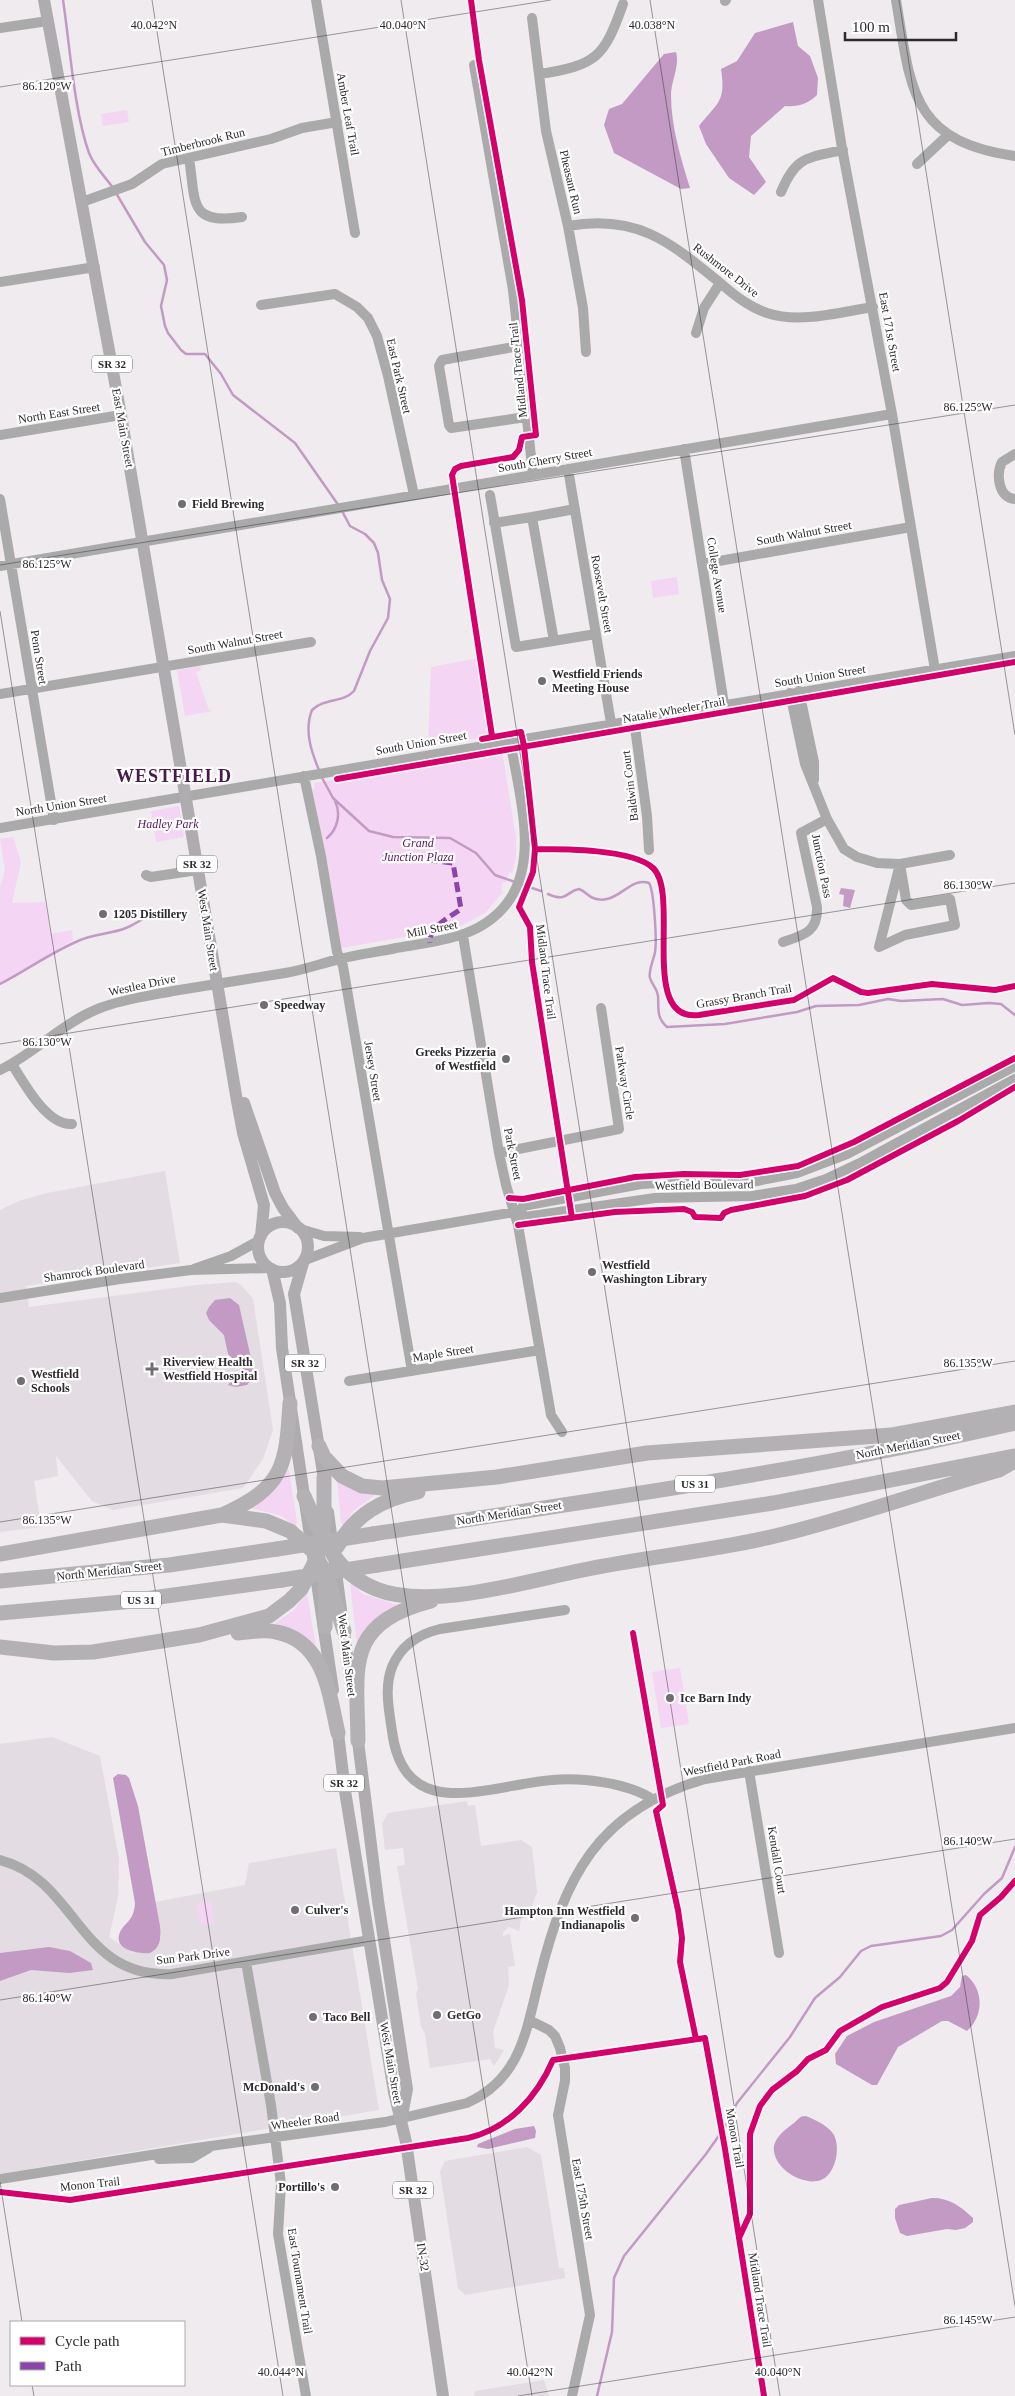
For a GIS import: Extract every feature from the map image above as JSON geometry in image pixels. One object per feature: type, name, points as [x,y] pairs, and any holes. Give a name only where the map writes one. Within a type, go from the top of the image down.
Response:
[{"type":"highway","points":[[222,1515],[256,1498],[276,1477],[285,1456],[290,1403]]},
{"type":"highway","points":[[319,1446],[324,1457],[338,1472],[362,1486],[382,1488],[463,1480],[647,1453],[898,1434],[1015,1412]]},
{"type":"highway","name":"North Meridian Street","points":[[0,1581],[137,1569],[373,1534],[759,1473],[918,1444],[1015,1422]]},
{"type":"highway","name":"US 31","points":[[0,1613],[132,1601],[282,1580],[773,1503],[1015,1456]]},
{"type":"highway","points":[[358,1741],[357,1670],[363,1646],[376,1627],[397,1611],[442,1598],[592,1568],[777,1536],[999,1470],[1015,1461]]},
{"type":"highway","points":[[324,1477],[326,1504],[318,1561],[324,1599],[325,1627]]},
{"type":"highway","points":[[0,1647],[54,1653],[81,1653],[199,1635],[251,1623],[269,1616],[290,1601],[301,1589],[318,1561],[334,1556],[346,1531],[375,1506],[401,1496],[463,1480]]},
{"type":"highway","points":[[304,1496],[322,1538],[334,1556],[359,1579],[382,1591],[442,1598]]},
{"type":"highway","points":[[0,1554],[222,1515],[252,1518],[278,1525],[294,1534],[318,1561],[344,1631]]},
{"type":"highway","points":[[199,1635],[268,1631],[283,1634],[301,1642],[314,1656],[324,1673],[338,1733]]},
{"type":"main road","name":"East Main Street","points":[[44,0],[122,415],[186,797]]},
{"type":"main road","name":"West Main Street","points":[[186,797],[243,1133],[264,1205],[260,1238]]},
{"type":"main road","name":"West Main Street","points":[[231,1063],[274,1193],[299,1228]]},
{"type":"main road","points":[[280,1223],[291,1224],[299,1228],[308,1245],[304,1261],[290,1271],[271,1269],[260,1254],[260,1238],[269,1227],[280,1223]]},
{"type":"main road","name":"West Main Street","points":[[304,1261],[294,1294],[324,1477],[378,1901],[407,2089],[402,2119]]},
{"type":"main road","name":"SR 32","points":[[271,1269],[280,1303],[282,1348],[304,1496],[318,1561]]},
{"type":"main road","name":"West Main Street","points":[[325,1627],[345,1792],[394,2092],[402,2119]]},
{"type":"main road","name":"IN-32","points":[[402,2119],[443,2396]]},
{"type":"street","name":"Amber Leaf Trail","points":[[316,0],[355,233]]},
{"type":"street","name":"East 171st Street","points":[[818,0],[843,150],[892,414],[935,670]]},
{"type":"street","points":[[896,0],[913,88],[925,112],[948,135],[972,147],[986,152],[1015,156]]},
{"type":"street","points":[[540,74],[579,66],[598,55],[611,37],[622,4]]},
{"type":"street","name":"Pheasant Run","points":[[532,18],[546,131],[568,226],[582,308],[586,352]]},
{"type":"street","points":[[0,28],[48,21]]},
{"type":"street","points":[[474,65],[513,290],[533,475]]},
{"type":"street","name":"Timberbrook Run","points":[[82,202],[132,184],[162,164],[271,139],[302,128],[336,122]]},
{"type":"street","points":[[917,164],[948,135]]},
{"type":"street","points":[[781,192],[789,173],[803,160],[843,150]]},
{"type":"street","points":[[189,158],[196,201],[202,214],[214,219],[242,217]]},
{"type":"street","name":"Rushmore Drive","points":[[568,226],[609,223],[644,231],[676,247],[748,304],[779,316],[807,317],[873,307]]},
{"type":"street","points":[[0,282],[95,268]]},
{"type":"street","points":[[696,333],[704,308],[720,283]]},
{"type":"street","name":"East Park Street","points":[[261,305],[335,294],[357,307],[368,318],[377,336],[388,376],[414,496]]},
{"type":"street","points":[[519,346],[442,360],[439,366],[449,425],[452,428],[526,418]]},
{"type":"street","name":"South Cherry Street","points":[[0,566],[892,414]]},
{"type":"street","name":"North East Street","points":[[0,435],[122,415]]},
{"type":"street","name":"College Avenue","points":[[684,449],[724,704]]},
{"type":"street","points":[[1015,454],[1002,462],[998,472],[1003,493],[1010,499],[1015,499]]},
{"type":"street","name":"Roosevelt Street","points":[[568,469],[611,723]]},
{"type":"street","points":[[490,495],[516,647],[596,634]]},
{"type":"street","name":"Penn Street","points":[[0,499],[54,820]]},
{"type":"street","points":[[494,524],[575,509]]},
{"type":"street","points":[[532,517],[554,641]]},
{"type":"street","name":"South Walnut Street","points":[[702,564],[911,527]]},
{"type":"street","name":"South Walnut Street","points":[[0,694],[311,642]]},
{"type":"street","name":"South Union Street","points":[[186,797],[510,740],[1015,656]]},
{"type":"street","points":[[795,692],[814,762],[814,786],[827,819],[844,849],[857,857],[877,863],[900,864],[950,855]]},
{"type":"street","name":"Baldwin Court","points":[[634,720],[647,816],[649,850]]},
{"type":"street","name":"Mill Street","points":[[217,984],[289,972],[340,959],[463,936],[487,923],[509,900],[523,872],[526,839],[510,740]]},
{"type":"street","name":"Jersey Street","points":[[308,776],[412,1370]]},
{"type":"street","name":"North Union Street","points":[[0,828],[186,797]]},
{"type":"street","name":"Junction Pass","points":[[783,942],[809,932],[818,918],[818,907],[800,832],[827,819]]},
{"type":"street","points":[[900,864],[906,900],[911,905],[950,899],[955,924],[905,934],[879,947],[900,864]]},
{"type":"street","points":[[146,875],[151,877],[198,870]]},
{"type":"street","name":"Park Street","points":[[463,936],[499,1153],[517,1212],[552,1415],[562,1432]]},
{"type":"street","name":"Westlea Drive","points":[[0,1070],[12,1064],[58,1030],[98,1009],[129,999],[217,984]]},
{"type":"street","name":"Parkway Circle","points":[[499,1153],[619,1129],[601,1008]]},
{"type":"street","points":[[12,1064],[32,1095],[52,1117],[62,1124],[72,1124]]},
{"type":"street","name":"Westfield Boulevard","points":[[304,1261],[364,1238],[517,1212],[523,1206],[631,1186],[677,1182],[747,1182],[797,1173],[847,1154],[1015,1066]]},
{"type":"street","name":"Westfield Boulevard","points":[[517,1212],[525,1216],[655,1198],[752,1196],[796,1189],[847,1170],[1015,1079]]},
{"type":"street","name":"Westfield Boulevard","points":[[299,1228],[324,1236],[364,1238]]},
{"type":"street","name":"Shamrock Boulevard","points":[[191,1270],[203,1264],[231,1256],[260,1238]]},
{"type":"street","name":"Shamrock Boulevard","points":[[0,1298],[191,1270],[271,1269]]},
{"type":"street","name":"Maple Street","points":[[349,1381],[540,1350]]},
{"type":"street","points":[[564,1610],[440,1629],[425,1632],[414,1639],[392,1666],[388,1680],[387,1694],[393,1740],[401,1765],[421,1786],[452,1794],[550,1780],[575,1779],[635,1791],[652,1799]]},
{"type":"street","name":"Westfield Park Road","points":[[402,2119],[456,2106],[485,2093],[512,2066],[523,2043],[559,1911],[577,1871],[606,1835],[652,1799],[691,1783],[1015,1728]]},
{"type":"street","name":"Kendall Court","points":[[749,1772],[779,1953]]},
{"type":"street","name":"Sun Park Drive","points":[[0,1860],[17,1866],[35,1876],[47,1886],[104,1953],[130,1969],[153,1974],[172,1974],[370,1940]]},
{"type":"street","name":"East Tournament Trail","points":[[246,1962],[281,2184],[278,2234],[306,2396]]},
{"type":"street","name":"East 175th Street","points":[[529,2020],[548,2030],[554,2036],[560,2048],[565,2068],[565,2082],[558,2105],[558,2120],[590,2315],[572,2396]]},
{"type":"street","name":"Wheeler Road","points":[[0,2179],[402,2119]]},
{"type":"shaded area","points":[[793,22],[798,46],[810,56],[818,78],[817,95],[810,101],[802,104],[785,106],[751,136],[749,157],[766,182],[754,195],[729,178],[706,144],[699,126],[719,101],[722,88],[721,69],[737,61],[755,33]]},
{"type":"shaded area","points":[[676,52],[677,63],[671,90],[671,107],[677,142],[690,188],[681,189],[614,153],[604,125],[609,109],[622,104],[664,54]]},
{"type":"shaded area","points":[[841,888],[855,890],[850,908],[843,906],[844,895],[839,894]]},
{"type":"shaded area","name":"Riverview Health Westfield Hospital","points":[[165,1171],[180,1263],[26,1286],[29,1307],[197,1285],[236,1282],[241,1285],[253,1299],[273,1430],[263,1459],[243,1488],[113,1510],[92,1501],[56,1456],[58,1476],[34,1481],[41,1527],[0,1532],[0,1210],[19,1201],[47,1193]]},
{"type":"shaded area","points":[[230,1298],[239,1305],[253,1367],[252,1378],[247,1385],[236,1387],[228,1385],[243,1368],[228,1354],[224,1335],[209,1320],[206,1313],[215,1300]]},
{"type":"shaded area","points":[[52,1737],[100,1756],[119,1859],[118,1897],[109,1937],[133,1953],[161,1938],[155,1902],[245,1885],[249,1863],[336,1848],[379,2110],[0,2174],[0,1744]]},
{"type":"shaded area","points":[[118,1774],[126,1775],[129,1778],[138,1806],[160,1926],[158,1945],[150,1953],[141,1953],[125,1948],[119,1940],[121,1931],[133,1915],[135,1903],[113,1778]]},
{"type":"shaded area","points":[[467,1801],[468,1806],[475,1805],[481,1846],[521,1840],[532,1847],[537,1892],[529,1914],[522,1913],[519,1931],[509,1927],[503,1932],[503,1936],[510,1934],[515,1966],[508,1967],[509,1985],[493,2032],[495,2048],[504,2050],[494,2066],[490,2059],[430,2068],[425,2034],[421,2026],[416,1994],[418,1989],[397,1866],[405,1865],[403,1848],[385,1850],[382,1824],[388,1813]]},
{"type":"shaded area","points":[[49,1947],[70,1951],[91,1963],[93,1970],[69,1973],[31,1970],[0,1981],[0,1953]]},
{"type":"shaded area","points":[[966,1975],[976,1988],[980,2003],[977,2018],[967,2031],[948,2021],[942,2021],[898,2047],[877,2085],[872,2085],[836,2064],[835,2054],[847,2036],[874,2022],[951,1996],[960,1987],[962,1976]]},
{"type":"shaded area","points":[[806,2116],[829,2129],[837,2144],[834,2166],[826,2177],[821,2180],[805,2181],[797,2178],[783,2168],[774,2154],[775,2142],[779,2136],[799,2118]]},
{"type":"shaded area","points":[[534,2126],[536,2131],[535,2138],[488,2149],[477,2147],[478,2144],[515,2129]]},
{"type":"shaded area","points":[[527,2147],[541,2155],[559,2268],[564,2268],[565,2278],[465,2295],[458,2288],[440,2172],[445,2161]]},
{"type":"shaded area","points":[[932,2198],[944,2199],[954,2204],[973,2218],[973,2222],[965,2228],[956,2230],[947,2229],[907,2236],[900,2233],[895,2218],[895,2209],[899,2205]]},
{"type":"shaded area","points":[[544,2380],[549,2396],[474,2396],[475,2391]]},
{"type":"green space","points":[[127,110],[129,122],[103,126],[101,114]]},
{"type":"green space","points":[[677,577],[679,594],[653,598],[651,581]]},
{"type":"green space","points":[[479,658],[492,736],[428,746],[431,667]]},
{"type":"green space","points":[[200,666],[201,670],[196,672],[209,710],[212,711],[185,716],[177,670]]},
{"type":"green space","name":"Grand Junction Plaza","points":[[502,751],[516,837],[516,857],[512,873],[509,872],[506,883],[503,882],[501,891],[503,892],[485,913],[457,928],[341,948],[327,861],[312,789],[315,788],[314,783]]},
{"type":"green space","name":"Hadley Park","points":[[179,806],[184,837],[156,842],[151,811]]},
{"type":"green space","points":[[13,837],[21,862],[12,903],[45,902],[51,934],[72,930],[73,940],[0,983],[0,887],[5,870],[0,839]]},
{"type":"green space","points":[[288,1465],[297,1521],[296,1528],[282,1516],[251,1508]]},
{"type":"green space","points":[[337,1480],[375,1495],[353,1511],[343,1526],[341,1522]]},
{"type":"green space","points":[[350,1582],[363,1594],[398,1605],[357,1646]]},
{"type":"green space","points":[[307,1592],[315,1651],[271,1626],[294,1610]]},
{"type":"green space","name":"Ice Barn Indy","points":[[680,1668],[689,1724],[661,1728],[652,1672]]},
{"type":"green space","points":[[211,1901],[214,1924],[201,1926],[197,1903]]},
{"type":"waterway","points":[[63,0],[76,98],[84,136],[91,158],[113,188]]},
{"type":"waterway","points":[[116,193],[145,242],[164,265],[167,280],[161,306],[168,333],[186,354],[205,354],[221,374],[233,395],[295,443],[339,506]]},
{"type":"waterway","points":[[319,770],[311,748],[309,733],[312,710],[322,704],[350,695],[354,691],[370,651],[388,618],[390,599],[382,580],[378,553],[374,543],[365,534],[350,526],[342,511]]},
{"type":"waterway","points":[[321,776],[333,798],[369,831],[393,837],[450,838],[476,853],[495,875],[515,882]]},
{"type":"waterway","points":[[327,838],[336,826],[338,811],[335,801]]},
{"type":"waterway","points":[[548,894],[563,897],[579,889],[593,898],[601,900],[616,895],[635,884],[649,883],[654,905],[656,938],[650,975],[658,996],[658,1009],[661,1020],[667,1027],[725,1024],[797,1012],[816,1006],[859,1005],[888,999],[901,1001],[943,999],[962,1005],[1001,1004],[1015,1015]]},
{"type":"waterway","points":[[520,884],[541,891]]},
{"type":"waterway","points":[[0,984],[78,941],[126,928],[158,913]]},
{"type":"waterway","points":[[597,2396],[612,2332],[614,2278],[624,2256],[706,2154],[725,2127],[737,2103],[790,2037],[815,1998],[840,1977],[861,1951],[871,1946],[941,1936],[952,1930],[984,1894],[1002,1878],[1015,1847]]},
{"type":"marked path","points":[[383,854],[453,863],[461,909],[436,927],[430,937],[430,943]]},
{"type":"cycle path","name":"Midland Trace Trail","points":[[471,0],[479,60],[522,300],[536,435],[522,437],[519,450],[513,457],[461,466],[455,469],[452,475],[492,736]]},
{"type":"cycle path","name":"Natalie Wheeler Trail","points":[[337,779],[1015,662]]},
{"type":"cycle path","name":"Midland Trace Trail","points":[[482,739],[521,732],[524,746],[535,849],[533,872],[519,907],[530,927],[532,962],[572,1218]]},
{"type":"cycle path","name":"Grassy Branch Trail","points":[[535,849],[597,851],[630,857],[653,868],[661,882],[665,979],[670,999],[681,1012],[699,1015],[794,1000],[833,978],[861,992],[868,993],[932,984],[995,990],[1015,986]]},
{"type":"cycle path","points":[[509,1198],[523,1199],[635,1177],[684,1174],[740,1175],[798,1166],[854,1142],[1015,1058]]},
{"type":"cycle path","points":[[518,1225],[615,1212],[684,1209],[692,1212],[695,1217],[721,1218],[724,1213],[731,1210],[805,1196],[847,1180],[958,1121],[1015,1087]]},
{"type":"cycle path","points":[[633,1633],[663,1805],[656,1811],[678,1910],[682,1938],[680,1962],[696,2039]]},
{"type":"cycle path","name":"Monon Trail","points":[[739,2238],[750,2214],[750,2134],[760,2106],[772,2090],[797,2071],[808,2059],[826,2050],[840,2031],[882,2007],[940,1988],[947,1982],[972,1941],[980,1915],[1001,1897],[1015,1881]]},
{"type":"cycle path","name":"Monon Trail","points":[[0,2192],[70,2200],[468,2138],[496,2127],[520,2110],[539,2087],[553,2060],[705,2038],[725,2149],[764,2396]]},
{"type":"place","name":"Field Brewing","points":[[182,504]]},
{"type":"place","name":"Westfield Friends Meeting House","points":[[542,681]]},
{"type":"place","name":"1205 Distillery","points":[[103,914]]},
{"type":"place","name":"Speedway","points":[[264,1005]]},
{"type":"place","name":"Greeks Pizzeria of Westfield","points":[[506,1059]]},
{"type":"place","name":"Westfield Washington Library","points":[[592,1272]]},
{"type":"place","name":"Riverview Health Westfield Hospital","points":[[152,1369]]},
{"type":"place","name":"Westfield Schools","points":[[21,1381]]},
{"type":"place","name":"Ice Barn Indy","points":[[670,1698]]},
{"type":"place","name":"Culver's","points":[[295,1910]]},
{"type":"place","name":"Hampton Inn Westfield Indianapolis","points":[[635,1918]]},
{"type":"place","name":"GetGo","points":[[437,2015]]},
{"type":"place","name":"Taco Bell","points":[[313,2017]]},
{"type":"place","name":"McDonald's","points":[[315,2087]]},
{"type":"place","name":"Portillo's","points":[[335,2187]]},
{"type":"district","name":"WESTFIELD","points":[[174,776]]}]
